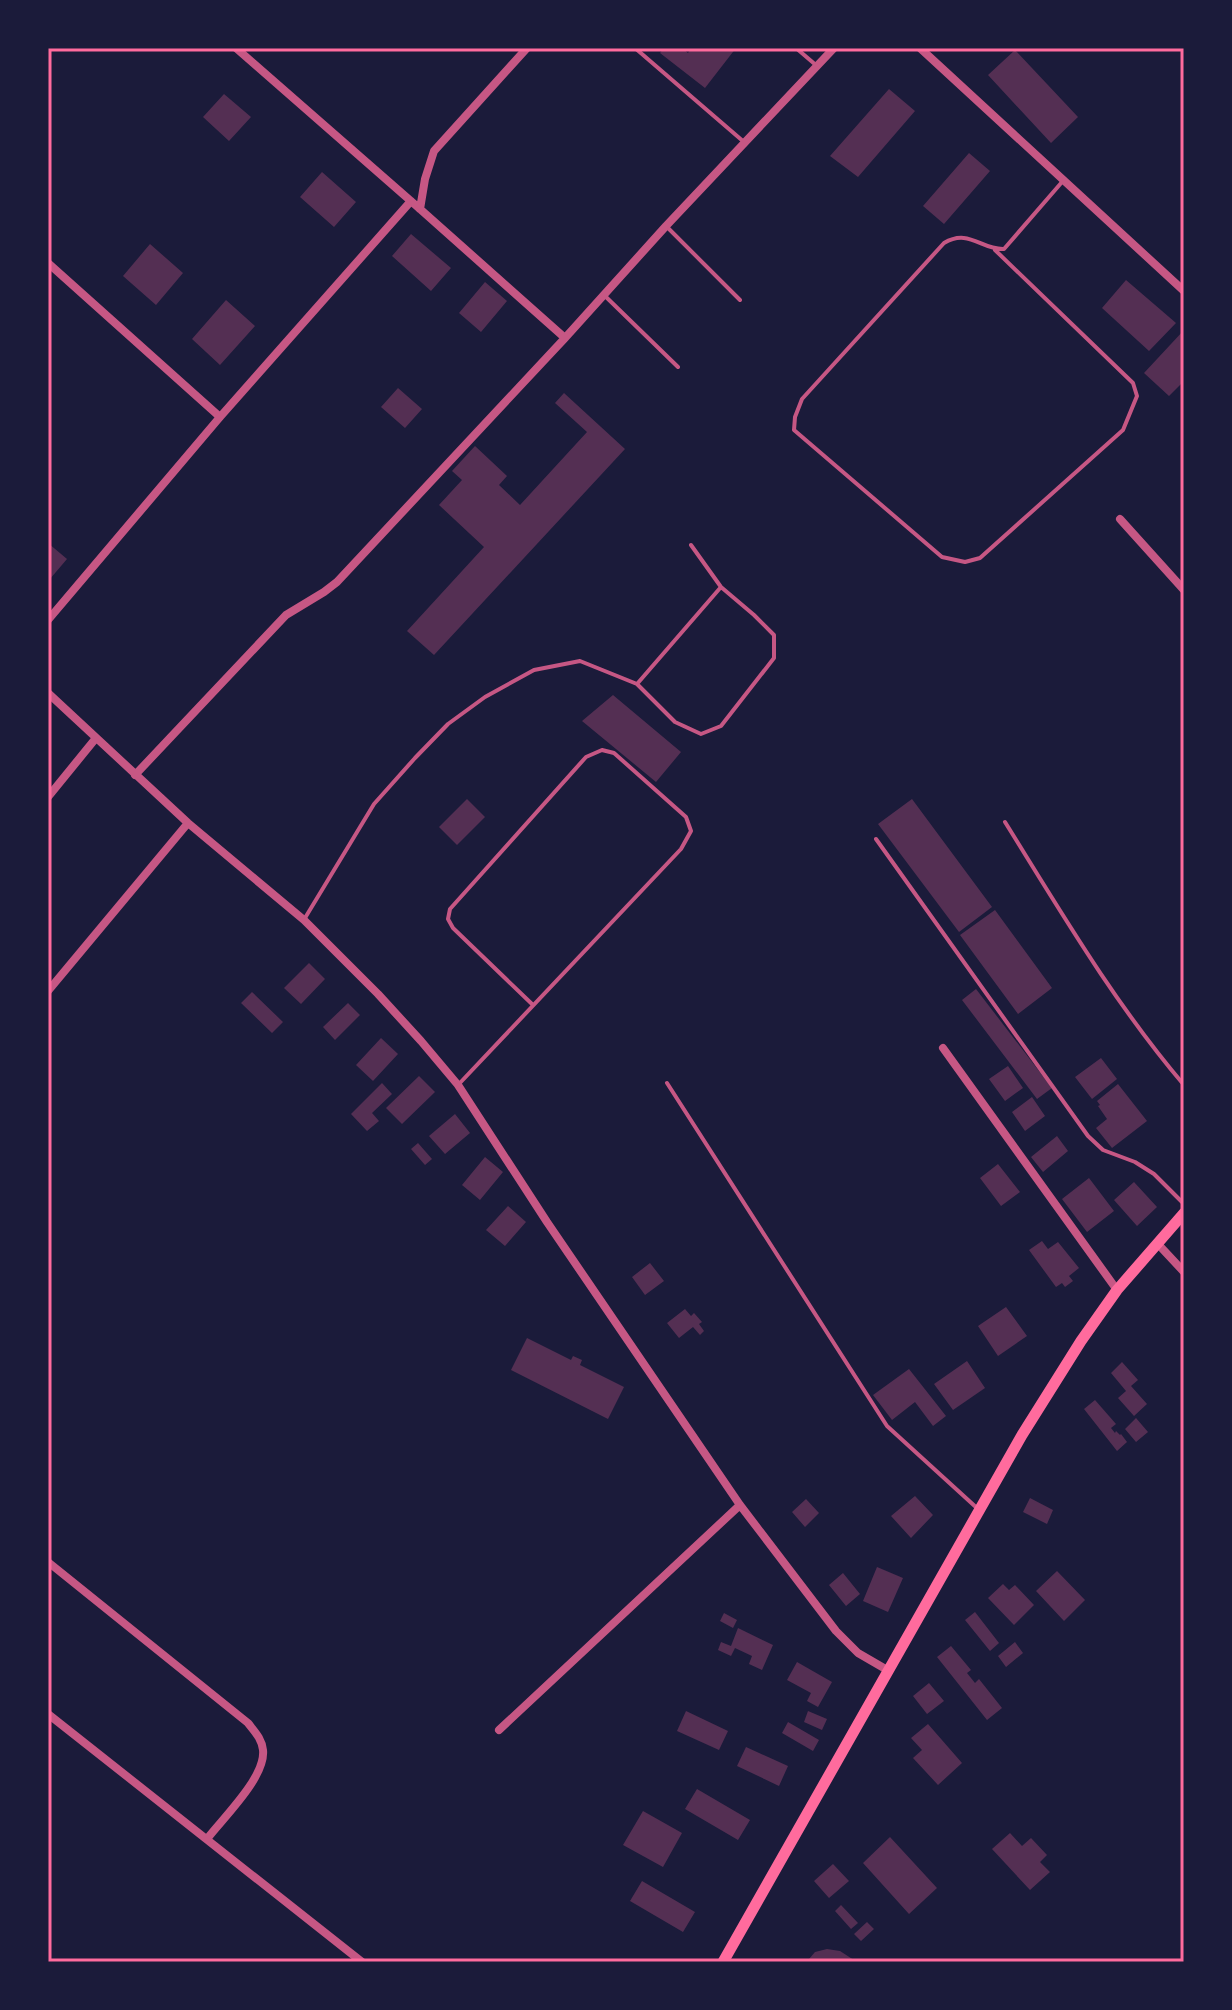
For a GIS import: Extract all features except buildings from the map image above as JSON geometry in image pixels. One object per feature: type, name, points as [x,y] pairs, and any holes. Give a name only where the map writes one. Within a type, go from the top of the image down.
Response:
[{"type":"main road","points":[[723,1962],[1022,1435],[1117,1290],[1184,1213]]},
{"type":"street","points":[[236,48],[565,338]]},
{"type":"street","points":[[420,209],[434,151],[527,48]]},
{"type":"street","points":[[135,775],[286,615],[337,582],[834,48]]},
{"type":"street","points":[[920,48],[1184,291]]},
{"type":"street","points":[[48,620],[220,417],[411,201]]},
{"type":"street","points":[[48,263],[220,417]]},
{"type":"street","points":[[1120,519],[1184,590]]},
{"type":"street","points":[[48,693],[188,823],[304,920],[378,994],[458,1085],[547,1222],[740,1505],[836,1631],[858,1653],[889,1671]]},
{"type":"street","points":[[48,797],[96,738]]},
{"type":"street","points":[[48,991],[188,823]]},
{"type":"street","points":[[943,1048],[1117,1290]]},
{"type":"street","points":[[1157,1243],[1184,1272]]},
{"type":"street","points":[[499,1730],[740,1505]]},
{"type":"street","points":[[48,1562],[248,1723],[260,1737],[264,1752],[253,1782],[207,1839]]},
{"type":"street","points":[[48,1714],[362,1962]]},
{"type":"lane","points":[[635,48],[745,144]]},
{"type":"lane","points":[[796,48],[817,66]]},
{"type":"lane","points":[[995,250],[1133,383],[1137,396],[1123,430],[980,558],[965,562],[942,557],[794,430],[795,417],[802,399],[944,243],[953,238],[970,238],[995,250],[1004,249],[1064,180]]},
{"type":"lane","points":[[666,226],[740,300]]},
{"type":"lane","points":[[604,295],[678,367]]},
{"type":"lane","points":[[304,920],[374,804],[448,724],[485,697],[534,670],[580,661],[637,684],[675,722],[701,734],[721,726],[774,658],[774,635],[721,587],[691,545]]},
{"type":"lane","points":[[637,684],[721,587]]},
{"type":"lane","points":[[458,1085],[681,849],[691,831],[686,817],[614,753],[602,750],[586,757],[450,909],[448,919],[453,928],[533,1005]]},
{"type":"lane","points":[[1005,822],[1087,954],[1184,1085]]},
{"type":"lane","points":[[876,839],[1088,1136],[1103,1150],[1135,1162],[1154,1174],[1184,1204]]},
{"type":"lane","points":[[667,1083],[887,1426],[979,1510]]}]
